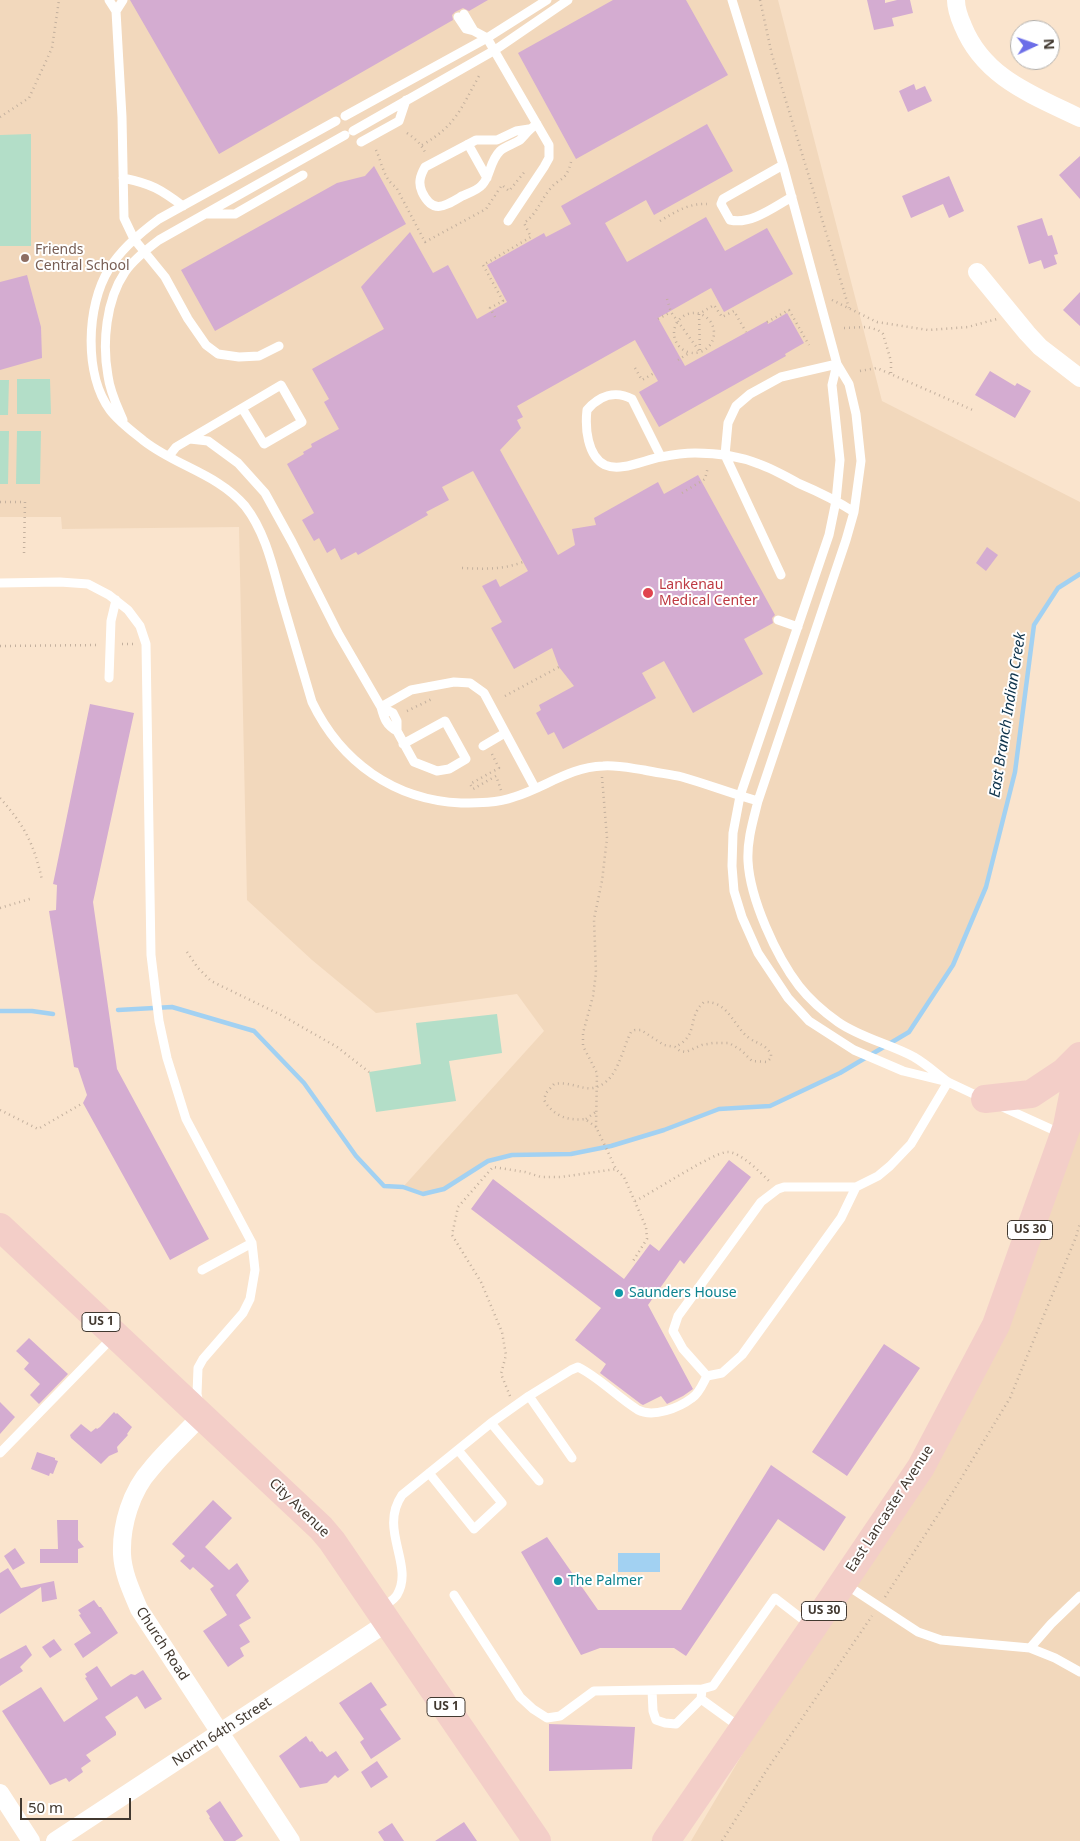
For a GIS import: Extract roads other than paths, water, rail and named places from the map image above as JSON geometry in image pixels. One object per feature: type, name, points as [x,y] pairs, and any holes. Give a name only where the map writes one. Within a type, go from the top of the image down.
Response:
[{"type":"highway","points":[[985,1099],[1031,1094],[1064,1072],[1080,1056]]},
{"type":"highway","name":"East Lancaster Avenue","points":[[666,1841],[921,1467],[996,1325],[1064,1135],[1080,1060]]},
{"type":"highway","name":"City Avenue","points":[[0,1227],[321,1528],[343,1555],[537,1841]]},
{"type":"street","points":[[956,0],[956,8],[970,42],[990,65],[1014,86],[1080,118]]},
{"type":"street","points":[[977,272],[1040,347],[1080,378]]},
{"type":"street","name":"Church Road","points":[[201,1416],[150,1470],[136,1490],[124,1523],[122,1555],[128,1584],[139,1609],[291,1841]]},
{"type":"street","name":"North 64th Street","points":[[55,1841],[220,1733],[384,1616]]},
{"type":"street","points":[[0,1793],[31,1841]]},
{"type":"lane","points":[[109,0],[116,11],[124,218],[134,239],[165,277],[192,326],[206,345],[218,354],[239,357],[259,356],[280,346]]},
{"type":"lane","points":[[116,11],[123,0]]},
{"type":"lane","points":[[547,0],[487,38],[159,219],[134,239],[120,253],[102,282],[93,317],[92,338],[96,378],[102,396],[110,410],[125,425],[145,442],[211,478],[231,492],[245,507],[266,544],[312,702],[329,732],[351,757],[391,785],[411,794],[429,799],[475,803],[496,802],[515,797],[570,773],[601,766],[619,766],[680,777],[758,801]]},
{"type":"lane","points":[[125,425],[111,390],[108,376],[106,345],[108,323],[110,306],[117,286],[126,270],[145,251],[159,240],[495,50],[568,0]]},
{"type":"lane","points":[[732,0],[783,165],[837,364],[849,384],[859,434],[861,461],[854,512],[842,553],[758,801],[749,835],[748,861],[751,883],[767,928],[785,965],[800,986],[821,1008],[840,1023],[915,1058],[948,1082]]},
{"type":"lane","points":[[461,15],[474,31],[487,38],[495,50],[533,127],[549,145],[548,158],[544,168],[508,221]]},
{"type":"lane","points":[[361,142],[398,121],[406,100]]},
{"type":"lane","points":[[533,127],[519,140],[501,150],[490,164],[487,178],[482,186],[444,206],[435,206],[427,202],[419,185],[420,175],[424,167],[476,140],[497,140],[516,131],[533,127]]},
{"type":"lane","points":[[468,144],[487,178]]},
{"type":"lane","points":[[783,165],[723,199],[721,204],[730,220],[738,222],[748,221],[792,197]]},
{"type":"lane","points":[[206,214],[235,214],[303,175]]},
{"type":"lane","points":[[123,178],[147,183],[162,190],[183,206]]},
{"type":"lane","points":[[782,575],[725,455],[728,423],[736,406],[750,394],[781,377],[837,364]]},
{"type":"lane","points":[[837,364],[832,385],[840,460],[836,501],[829,535],[740,796],[733,833],[732,866],[734,891],[742,917],[758,953],[788,998],[809,1021],[854,1050],[903,1071],[948,1082],[1064,1135]]},
{"type":"lane","points":[[169,456],[176,447],[190,439],[242,408],[281,385],[302,422],[264,444],[242,408]]},
{"type":"lane","points":[[660,457],[632,399],[624,394],[616,394],[597,401],[586,410],[591,450],[595,457],[603,464],[611,467],[623,466],[660,457],[694,453],[725,455],[758,463],[836,501],[854,512]]},
{"type":"lane","points":[[190,439],[208,441],[238,463],[265,493],[334,625],[381,707],[393,713],[397,721],[396,731],[403,744],[414,762],[425,768],[437,771],[449,769],[466,759],[445,721],[403,744]]},
{"type":"lane","points":[[0,583],[60,582],[88,584],[116,600],[128,610],[140,626],[146,644],[151,955],[155,1001],[167,1058],[186,1119],[252,1243],[255,1270],[250,1299],[234,1324],[203,1359],[198,1368],[197,1394],[201,1416]]},
{"type":"lane","points":[[109,678],[111,621],[116,600]]},
{"type":"lane","points":[[778,620],[798,627]]},
{"type":"lane","points":[[381,707],[412,690],[454,682],[470,683],[484,693],[535,788]]},
{"type":"lane","points":[[485,745],[505,733]]},
{"type":"lane","points":[[708,1376],[683,1349],[673,1331],[678,1316],[761,1202],[778,1189],[784,1187],[856,1187],[884,1171],[911,1144],[948,1082]]},
{"type":"lane","points":[[384,1616],[397,1596],[401,1578],[393,1514],[396,1504],[402,1495],[491,1423],[529,1396],[578,1367],[640,1411],[656,1412],[668,1410],[694,1398],[708,1376],[722,1373],[742,1355],[841,1218],[856,1187]]},
{"type":"lane","points":[[202,1270],[252,1243]]},
{"type":"lane","points":[[0,1453],[114,1335]]},
{"type":"lane","points":[[529,1396],[572,1458]]},
{"type":"lane","points":[[491,1423],[539,1481]]},
{"type":"lane","points":[[429,1473],[474,1529],[502,1503],[458,1450]]},
{"type":"lane","points":[[843,1583],[918,1632],[941,1640],[1030,1648],[1055,1658],[1080,1672]]},
{"type":"lane","points":[[454,1595],[520,1697],[547,1718],[560,1716],[594,1691],[702,1689],[712,1686],[774,1598],[813,1627]]},
{"type":"lane","points":[[1030,1648],[1050,1624],[1080,1596]]},
{"type":"lane","points":[[652,1690],[653,1711],[656,1720],[676,1724],[700,1699],[702,1689]]},
{"type":"lane","points":[[700,1699],[743,1730]]},
{"type":"water","points":[[618,1553],[660,1553],[660,1572],[618,1572]]},
{"type":"waterway","name":"East Branch Indian Creek","points":[[118,1010],[172,1007],[254,1031],[304,1083],[356,1156],[384,1186],[403,1187],[423,1194],[444,1189],[488,1161],[512,1155],[571,1154],[611,1146],[664,1130],[719,1109],[770,1106],[840,1073],[909,1032],[953,965],[986,887],[1015,772],[1034,625],[1058,588],[1080,574]]},
{"type":"waterway","name":"East Branch Indian Creek","points":[[0,1011],[32,1011],[53,1014]]},
{"type":"place","name":"Friends Central School","points":[[25,258]]},
{"type":"place","name":"Lankenau Medical Center","points":[[648,593]]},
{"type":"place","name":"Saunders House","points":[[619,1293]]},
{"type":"place","name":"The Palmer","points":[[558,1581]]}]
